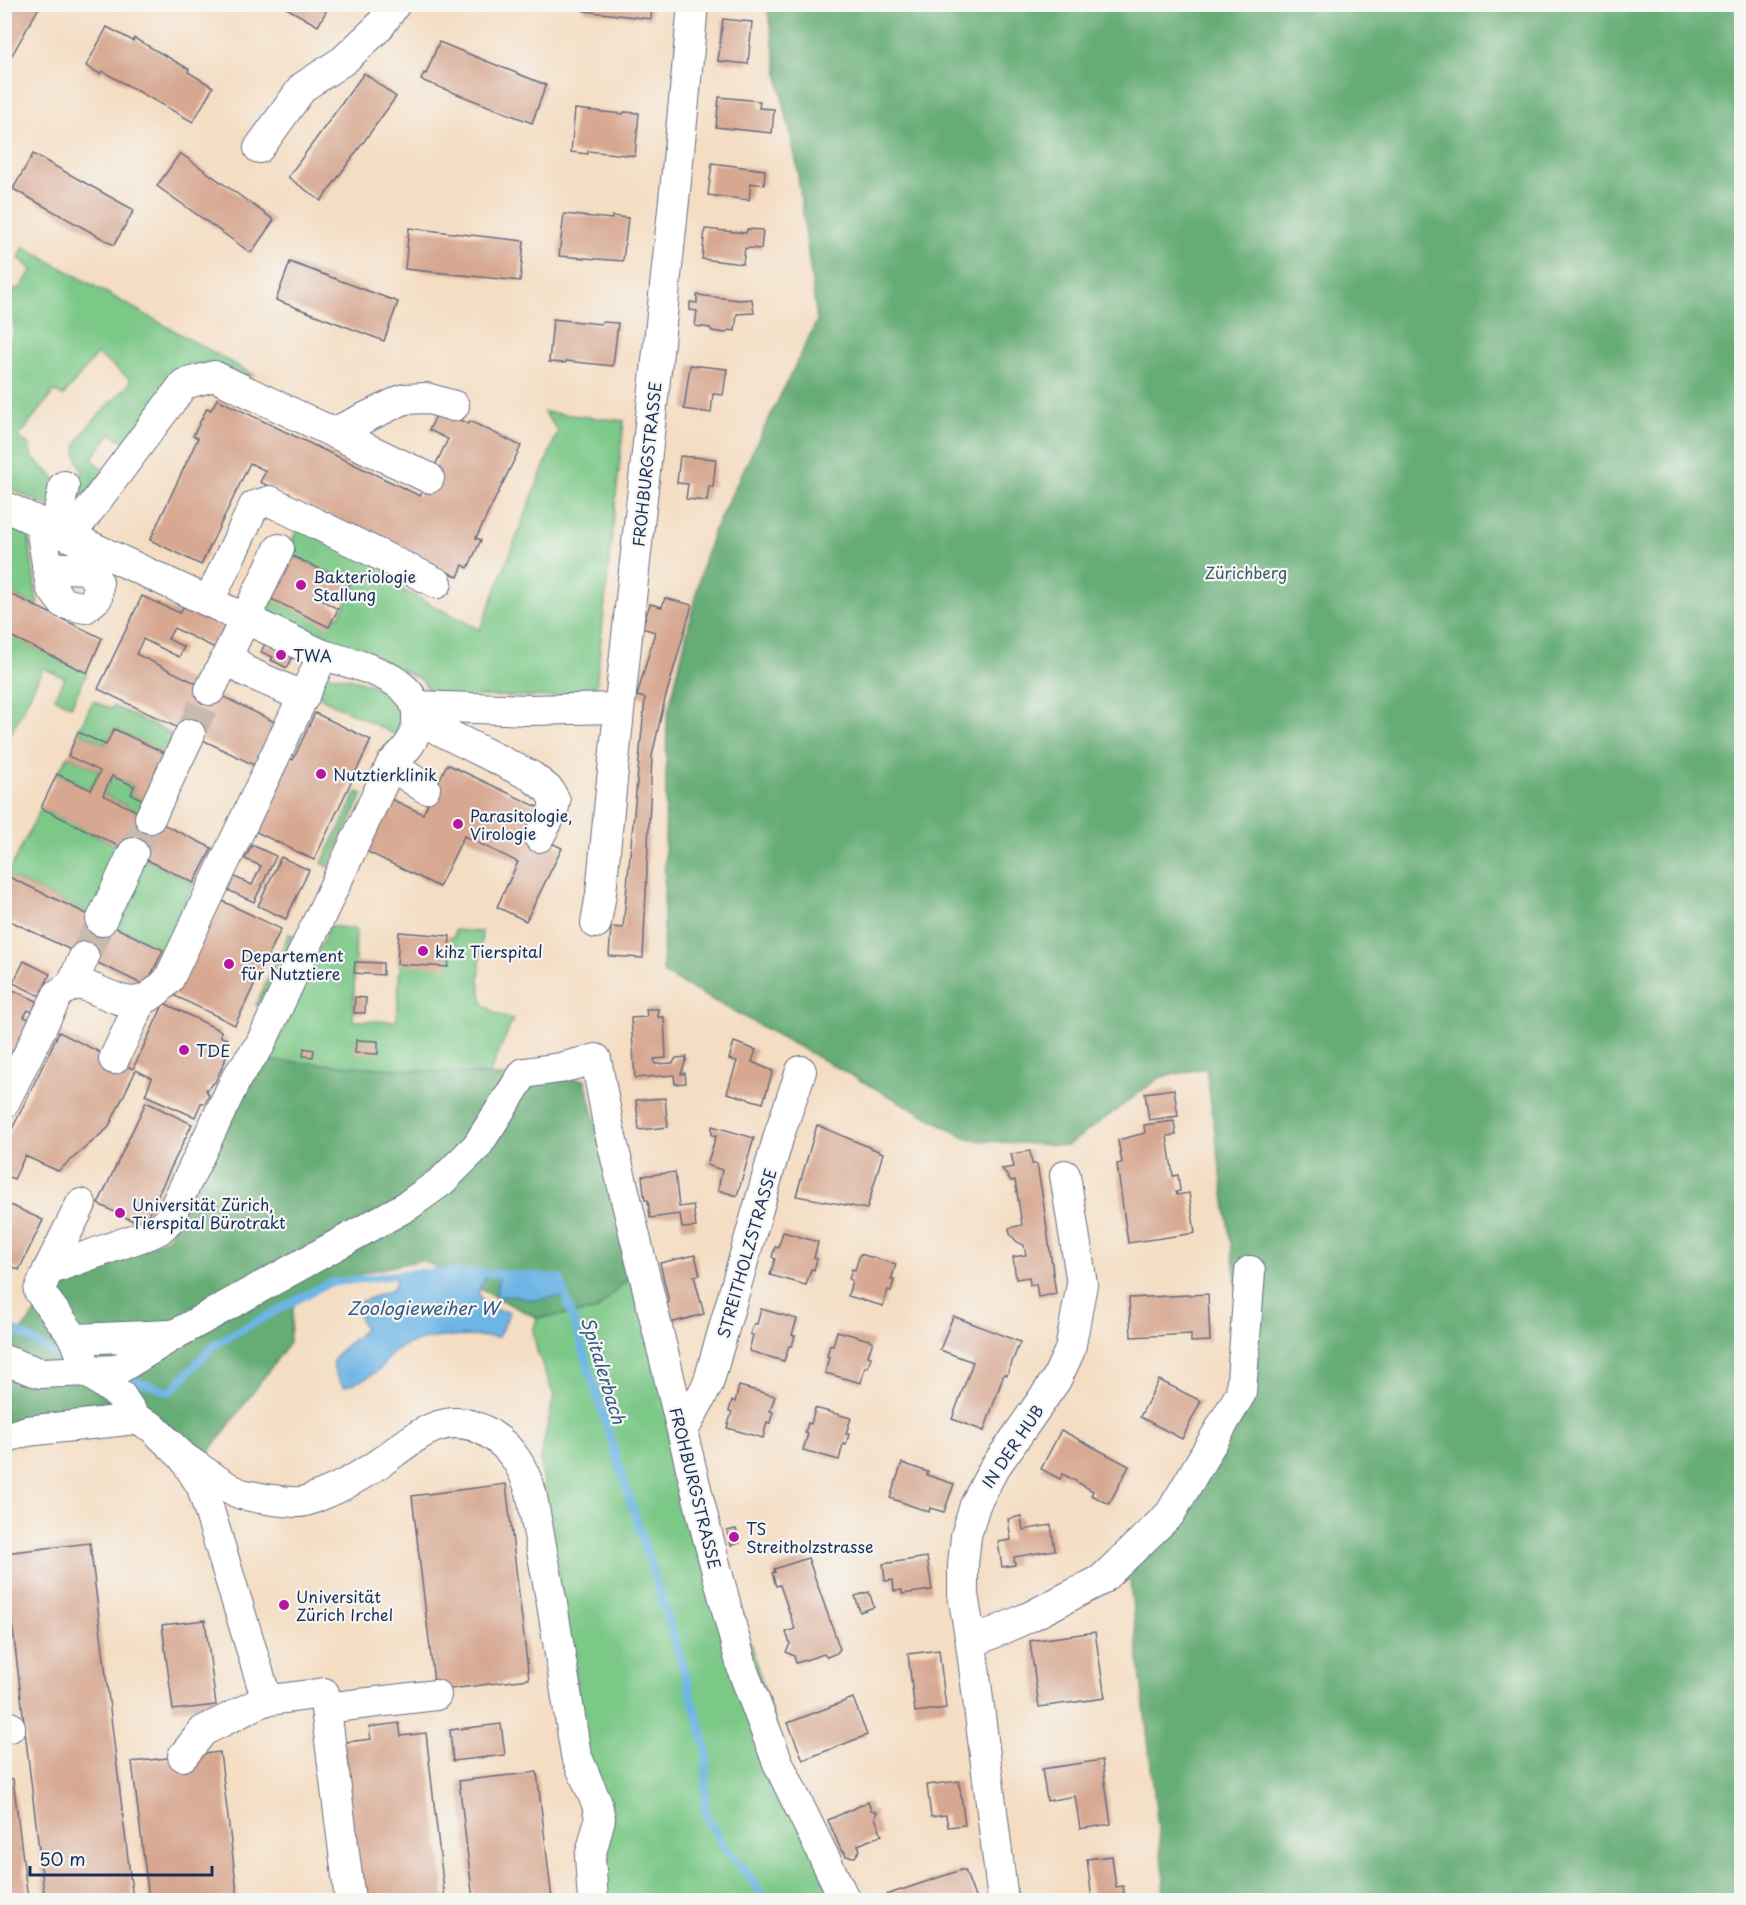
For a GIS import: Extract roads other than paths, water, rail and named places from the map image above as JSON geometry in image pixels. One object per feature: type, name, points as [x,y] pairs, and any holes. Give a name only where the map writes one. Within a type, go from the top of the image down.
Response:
[{"type":"street","points":[[259,148],[303,87],[344,60],[380,27],[395,4]]},
{"type":"street","name":"FROHBURGSTRASSE","points":[[596,923],[601,894],[618,708],[641,519],[693,4]]},
{"type":"street","points":[[56,530],[184,384],[214,376],[429,478]]},
{"type":"street","points":[[335,432],[404,399],[426,398],[454,406]]},
{"type":"street","points":[[47,567],[64,486]]},
{"type":"street","points":[[209,601],[254,506],[270,501],[298,508],[437,583]]},
{"type":"street","points":[[4,506],[323,655],[400,683],[417,713],[531,776],[549,790],[555,801],[553,811],[539,837]]},
{"type":"street","points":[[210,690],[279,549]]},
{"type":"street","points":[[228,654],[245,671],[304,697]]},
{"type":"street","points":[[4,1103],[58,994],[71,986],[85,985],[123,1002],[141,1002],[156,994],[169,979],[323,655]]},
{"type":"street","points":[[417,713],[618,708]]},
{"type":"street","points":[[48,1270],[152,1233],[168,1221],[237,1077],[260,1046],[391,765],[411,741],[417,713]]},
{"type":"street","points":[[150,818],[190,734]]},
{"type":"street","points":[[391,765],[425,788]]},
{"type":"street","points":[[101,921],[133,853]]},
{"type":"street","points":[[71,986],[84,957]]},
{"type":"street","points":[[114,1059],[141,1002]]},
{"type":"street","name":"FROHBURGSTRASSE","points":[[174,1335],[407,1206],[442,1181],[477,1146],[524,1073],[560,1068],[596,1059],[609,1129],[743,1671],[778,1763],[845,1900]]},
{"type":"street","name":"STREITHOLZSTRASSE","points":[[682,1431],[708,1384],[780,1132],[801,1071]]},
{"type":"street","name":"IN DER HUB","points":[[1003,1900],[963,1594],[963,1565],[966,1536],[975,1505],[993,1470],[1056,1380],[1070,1350],[1082,1284],[1065,1175]]},
{"type":"street","points":[[81,1204],[39,1291],[75,1339],[88,1372],[121,1396],[136,1419],[152,1427],[183,1457],[239,1494],[301,1503],[341,1487],[387,1457],[412,1437],[450,1423],[458,1422],[481,1428],[500,1441],[516,1457],[531,1492],[552,1604],[576,1755],[597,1804],[600,1819],[590,1857],[593,1900]]},
{"type":"street","points":[[971,1643],[1029,1617],[1101,1580],[1170,1514],[1241,1393],[1250,1271]]},
{"type":"street","points":[[75,1339],[174,1335]]},
{"type":"street","points":[[4,1360],[40,1373],[117,1370],[174,1335]]},
{"type":"street","points":[[4,1438],[27,1431],[136,1419]]},
{"type":"street","points":[[183,1457],[202,1487],[264,1690],[263,1701]]},
{"type":"street","points":[[183,1756],[197,1720],[263,1701],[324,1693],[350,1900]]},
{"type":"street","points":[[326,1708],[436,1695]]},
{"type":"water","name":"Zoologieweiher W","points":[[489,1272],[478,1291],[482,1302],[489,1308],[510,1312],[498,1337],[443,1337],[415,1342],[393,1353],[381,1368],[372,1374],[344,1387],[337,1376],[334,1360],[343,1348],[365,1329],[353,1305],[394,1289],[397,1274]]},
{"type":"water","points":[[499,1275],[560,1279],[567,1297],[538,1300],[515,1295],[496,1297]]},
{"type":"waterway","name":"Spitalerbach","points":[[135,1381],[170,1392],[215,1344],[328,1283],[413,1273],[463,1272],[560,1279],[680,1657],[707,1751],[705,1813],[724,1847],[750,1877],[765,1900]]},
{"type":"waterway","name":"Spitalerbach","points":[[4,1326],[56,1353]]},
{"type":"tunnel","points":[[190,734],[210,690]]},
{"type":"tunnel","points":[[133,853],[150,818]]},
{"type":"tunnel","points":[[84,957],[101,921]]},
{"type":"place","name":"Bakteriologie Stallung","points":[[301,585]]},
{"type":"place","name":"TWA","points":[[281,655]]},
{"type":"place","name":"Nutztierklinik","points":[[321,774]]},
{"type":"place","name":"Parasitologie, Virologie","points":[[458,824]]},
{"type":"place","name":"kihz Tierspital","points":[[423,951]]},
{"type":"place","name":"Departement für Nutztiere","points":[[229,964]]},
{"type":"place","name":"TDE","points":[[184,1050]]},
{"type":"place","name":"Universität Zürich, Tierspital Bürotrakt","points":[[120,1213]]},
{"type":"place","name":"TS Streitholzstrasse","points":[[734,1537]]},
{"type":"place","name":"Universität Zürich Irchel","points":[[284,1605]]},
{"type":"park label","name":"Zürichberg","points":[[1246,572]]}]
